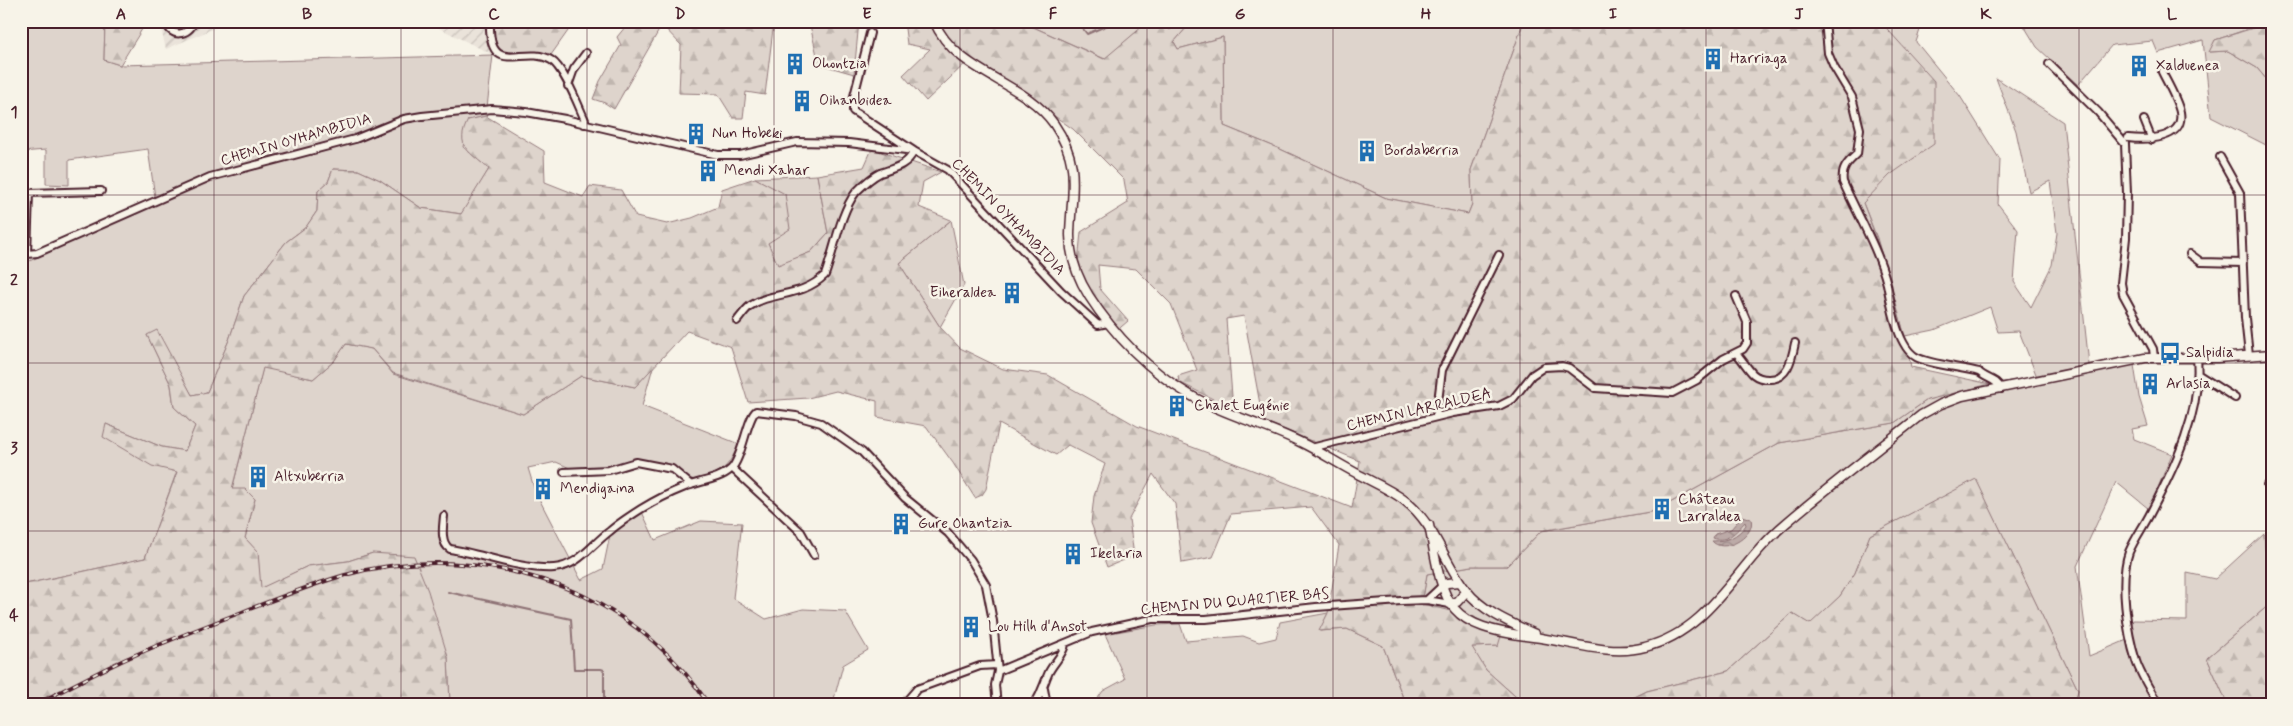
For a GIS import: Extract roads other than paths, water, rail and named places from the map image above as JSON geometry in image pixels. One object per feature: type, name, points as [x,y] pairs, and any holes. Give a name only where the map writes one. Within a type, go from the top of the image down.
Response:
[{"type":"street","points":[[166,21],[169,30],[181,34],[187,32],[194,21]]},
{"type":"street","points":[[490,21],[490,43],[498,53],[506,57],[548,59],[556,65],[585,120],[584,124]]},
{"type":"street","points":[[934,21],[942,37],[959,56],[1037,105],[1061,136],[1070,157],[1074,179],[1070,235],[1074,265],[1087,293],[1108,323],[1130,348],[1156,371],[1190,395],[1314,449],[1396,494],[1429,525],[1460,582],[1476,601],[1504,621],[1544,638]]},
{"type":"street","points":[[1825,21],[1828,52],[1834,67],[1852,97],[1860,129],[1857,154],[1846,164],[1842,175],[1843,182],[1877,254],[1897,327],[1907,348],[1915,356],[1927,361],[1979,372],[1984,377],[1997,382],[2001,389]]},
{"type":"street","points":[[737,321],[749,307],[757,303],[801,291],[818,282],[825,275],[847,206],[857,192],[879,173],[894,170],[911,158],[914,151],[853,111],[852,106],[870,34]]},
{"type":"street","points":[[568,86],[574,70],[586,53]]},
{"type":"street","points":[[2049,64],[2098,112],[2125,144],[2126,220],[2121,283],[2123,294],[2153,349],[2154,357]]},
{"type":"street","points":[[2128,138],[2152,140],[2175,130],[2180,123],[2180,112],[2162,72]]},
{"type":"street","name":"CHEMIN OYHAMBIDIA","points":[[101,191],[29,193],[28,254],[37,253],[210,177],[355,139],[404,119],[468,111],[506,110],[553,116],[718,155],[740,155],[797,142],[882,146],[914,151],[948,170],[1061,291],[1098,325],[1108,323]]},
{"type":"street","points":[[2144,120],[2152,140]]},
{"type":"street","points":[[2220,157],[2240,193],[2249,356]]},
{"type":"street","points":[[2190,254],[2201,262],[2243,263]]},
{"type":"street","points":[[1436,417],[1442,370],[1499,255]]},
{"type":"street","points":[[1736,296],[1747,322],[1747,343],[1743,349],[1736,353],[1753,374],[1760,379],[1770,380],[1778,378],[1786,370],[1792,359],[1795,343]]},
{"type":"street","name":"CHEMIN LARRALDEA","points":[[1314,449],[1315,447],[1436,417],[1499,406],[1513,399],[1532,375],[1544,367],[1562,366],[1569,368],[1595,388],[1672,393],[1697,380],[1722,359],[1736,353]]},
{"type":"street","points":[[1429,525],[1442,586],[1450,604],[1464,619],[1473,624],[1520,635],[1621,650],[1644,648],[1670,639],[1690,627],[1783,525],[1921,416],[1941,404],[1962,396],[2154,357],[2198,358],[2271,355]]},
{"type":"street","points":[[2159,705],[2136,663],[2130,636],[2126,568],[2134,540],[2151,514],[2183,443],[2194,407],[2199,375],[2198,358]]},
{"type":"street","points":[[2199,375],[2235,398]]},
{"type":"street","points":[[444,516],[444,540],[447,548],[528,566],[554,568],[567,566],[580,559],[610,531],[642,508],[691,485],[724,474],[732,468],[747,434],[752,414],[760,410],[820,423],[862,452],[906,498],[948,533],[979,571],[986,585],[993,621],[998,668],[995,685],[996,705]]},
{"type":"street","points":[[564,472],[609,470],[636,462],[672,469],[691,485]]},
{"type":"street","points":[[732,468],[801,532],[814,555]]},
{"type":"street","points":[[1427,600],[1442,586],[1460,582]]},
{"type":"street","points":[[1450,604],[1457,602],[1467,592]]},
{"type":"street","name":"CHEMIN DU QUARTIER BAS","points":[[903,705],[917,689],[980,666],[998,668],[1065,644],[1092,632],[1152,619],[1206,619],[1316,607],[1427,600],[1450,604]]},
{"type":"street","points":[[1034,705],[1044,689],[1050,670],[1064,649],[1065,644]]},
{"type":"street","points":[[1044,689],[1047,705]]},
{"type":"water","points":[[1742,516],[1751,519],[1751,525],[1749,531],[1739,541],[1726,546],[1712,541],[1727,539],[1739,533],[1746,525],[1745,522],[1735,533],[1727,538],[1713,538],[1715,534],[1731,529]]},
{"type":"waterway","points":[[1077,21],[1087,34],[1117,21]]},
{"type":"waterway","points":[[448,592],[571,619],[574,669],[604,670],[604,705]]},
{"type":"railway","points":[[34,705],[140,653],[306,588],[345,575],[375,568],[435,563],[495,568],[525,575],[582,595],[619,616],[653,641],[683,671],[709,705]]},
{"type":"place","name":"Harriaga","points":[[1713,59]]},
{"type":"place","name":"Ohontzia","points":[[795,64]]},
{"type":"place","name":"Xalduenea","points":[[2139,66]]},
{"type":"place","name":"Oihanbidea","points":[[802,101]]},
{"type":"place","name":"Nun Hobeki","points":[[696,134]]},
{"type":"place","name":"Bordaberria","points":[[1367,151]]},
{"type":"place","name":"Mendi Xahar","points":[[708,171]]},
{"type":"place","name":"Eiheraldea","points":[[1012,293]]},
{"type":"place","name":"Salpidia","points":[[2170,353]]},
{"type":"place","name":"Arlasia","points":[[2150,384]]},
{"type":"place","name":"Chalet Eugénie","points":[[1177,406]]},
{"type":"place","name":"Altxuberria","points":[[258,477]]},
{"type":"place","name":"Mendigaina","points":[[543,489]]},
{"type":"place","name":"Château Larraldea","points":[[1662,509]]},
{"type":"place","name":"Gure Ohantzia","points":[[901,524]]},
{"type":"place","name":"Ikelaria","points":[[1073,554]]},
{"type":"place","name":"Lou Hilh d'Ansot","points":[[971,627]]}]
